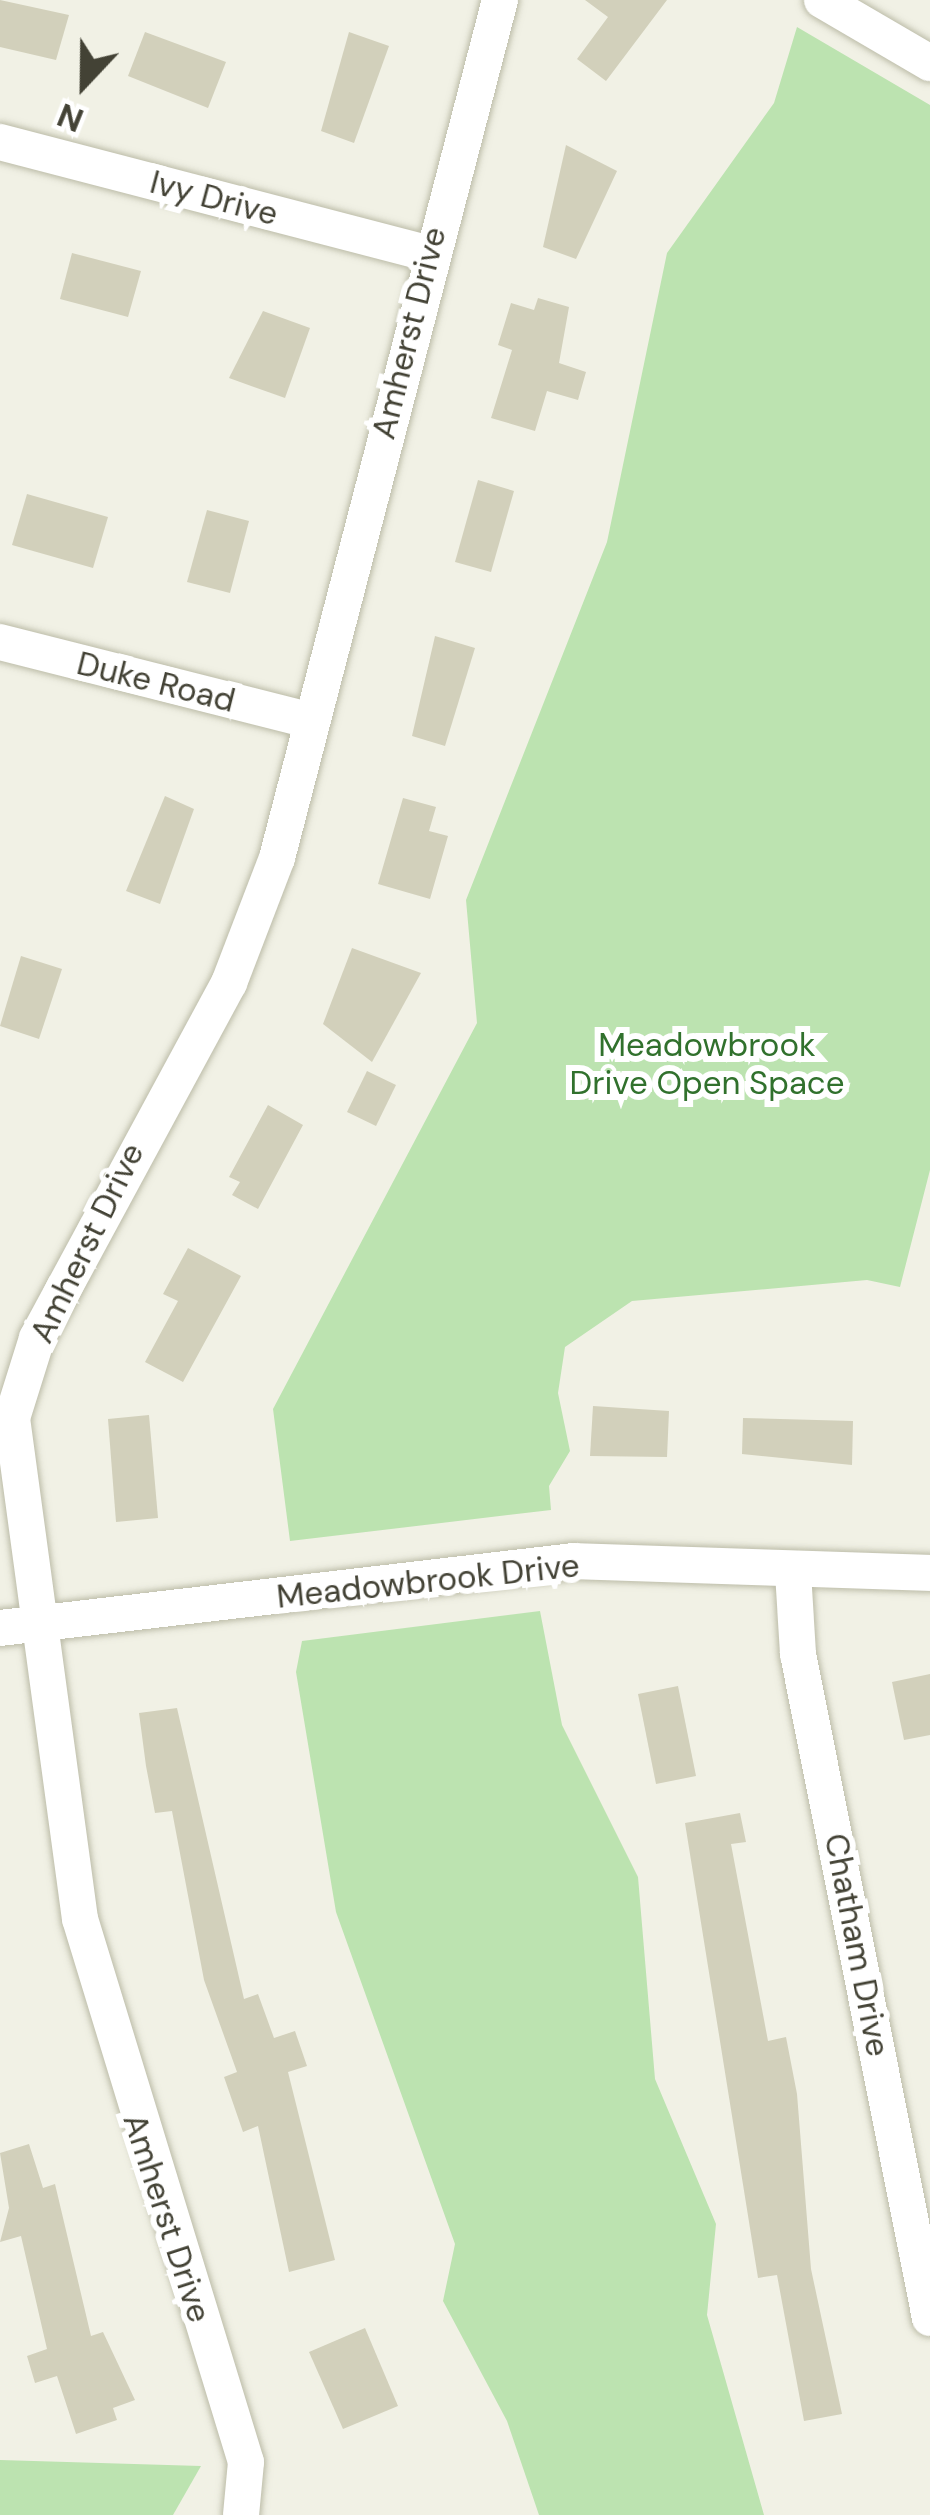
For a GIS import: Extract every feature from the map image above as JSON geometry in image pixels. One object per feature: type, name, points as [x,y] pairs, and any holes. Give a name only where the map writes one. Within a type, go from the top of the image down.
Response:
[{"type":"street","name":"Amherst Drive","points":[[241,2515],[246,2462],[80,1919],[17,1626],[18,1398],[112,1183],[230,983],[312,721],[429,254],[500,0]]},
{"type":"street","points":[[822,0],[930,63]]},
{"type":"street","name":"Ivy Drive","points":[[0,142],[429,254]]},
{"type":"street","name":"Duke Road","points":[[0,642],[312,721]]},
{"type":"street","name":"Meadowbrook Drive","points":[[17,1626],[574,1562],[930,1573]]},
{"type":"street","name":"Chatham Drive","points":[[793,1572],[798,1654],[930,2318]]},
{"type":"green space","name":"Meadowbrook Drive Open Space","points":[[797,27],[930,105],[930,1170],[900,1287],[867,1280],[632,1301],[565,1347],[558,1393],[570,1451],[549,1486],[551,1510],[290,1541],[273,1409],[477,1023],[466,900],[607,542],[667,253],[774,103]]},
{"type":"green space","points":[[540,1611],[562,1725],[638,1877],[655,2079],[716,2224],[707,2315],[764,2515],[539,2515],[507,2421],[443,2301],[455,2244],[336,1912],[296,1672],[302,1641]]},
{"type":"green space","points":[[0,2460],[201,2466],[173,2515],[0,2515]]},
{"type":"building","points":[[0,0],[69,15],[56,60],[0,47]]},
{"type":"building","points":[[585,0],[667,0],[606,81],[577,59],[608,17]]},
{"type":"building","points":[[145,32],[226,62],[208,108],[128,76]]},
{"type":"building","points":[[349,32],[389,46],[354,143],[321,131]]},
{"type":"building","points":[[566,145],[617,171],[576,259],[543,247]]},
{"type":"building","points":[[72,253],[141,271],[128,317],[60,299]]},
{"type":"building","points":[[538,298],[569,307],[559,363],[586,372],[578,400],[547,391],[535,431],[491,418],[512,350],[498,345],[511,303],[534,310]]},
{"type":"building","points":[[263,311],[310,328],[285,398],[229,378]]},
{"type":"building","points":[[478,480],[514,491],[491,572],[455,562]]},
{"type":"building","points":[[27,494],[108,517],[93,568],[12,545]]},
{"type":"building","points":[[207,510],[249,521],[230,593],[187,582]]},
{"type":"building","points":[[435,636],[475,648],[445,746],[412,736]]},
{"type":"building","points":[[165,796],[194,809],[160,904],[126,891]]},
{"type":"building","points":[[403,798],[436,807],[429,831],[448,836],[430,899],[378,884]]},
{"type":"building","points":[[352,948],[421,973],[372,1062],[323,1024]]},
{"type":"building","points":[[21,956],[62,969],[39,1039],[0,1026]]},
{"type":"building","points":[[367,1071],[396,1085],[376,1126],[347,1112]]},
{"type":"building","points":[[268,1105],[303,1125],[258,1209],[232,1195],[240,1182],[229,1177]]},
{"type":"building","points":[[188,1248],[241,1276],[183,1382],[145,1362],[178,1301],[163,1294]]},
{"type":"building","points":[[593,1406],[669,1411],[667,1457],[590,1456]]},
{"type":"building","points":[[149,1415],[158,1518],[116,1522],[108,1419]]},
{"type":"building","points":[[743,1418],[853,1421],[852,1465],[742,1454]]},
{"type":"building","points":[[930,1674],[930,1735],[904,1740],[892,1682]]},
{"type":"building","points":[[678,1686],[696,1776],[656,1784],[638,1694]]},
{"type":"building","points":[[177,1708],[244,1999],[258,1994],[274,2038],[295,2031],[307,2066],[288,2072],[335,2260],[289,2272],[258,2126],[243,2132],[224,2077],[237,2072],[204,1980],[172,1811],[155,1813],[139,1713]]},
{"type":"building","points":[[740,1813],[746,1842],[731,1844],[768,2041],[786,2037],[797,2094],[811,2269],[842,2414],[804,2421],[777,2275],[758,2278],[685,1823]]},
{"type":"building","points":[[29,2144],[43,2188],[55,2184],[91,2336],[103,2332],[135,2400],[113,2408],[117,2420],[76,2434],[57,2376],[35,2383],[27,2356],[47,2349],[21,2236],[0,2242],[9,2208],[0,2153]]},
{"type":"building","points":[[365,2328],[398,2406],[343,2429],[309,2352]]}]
